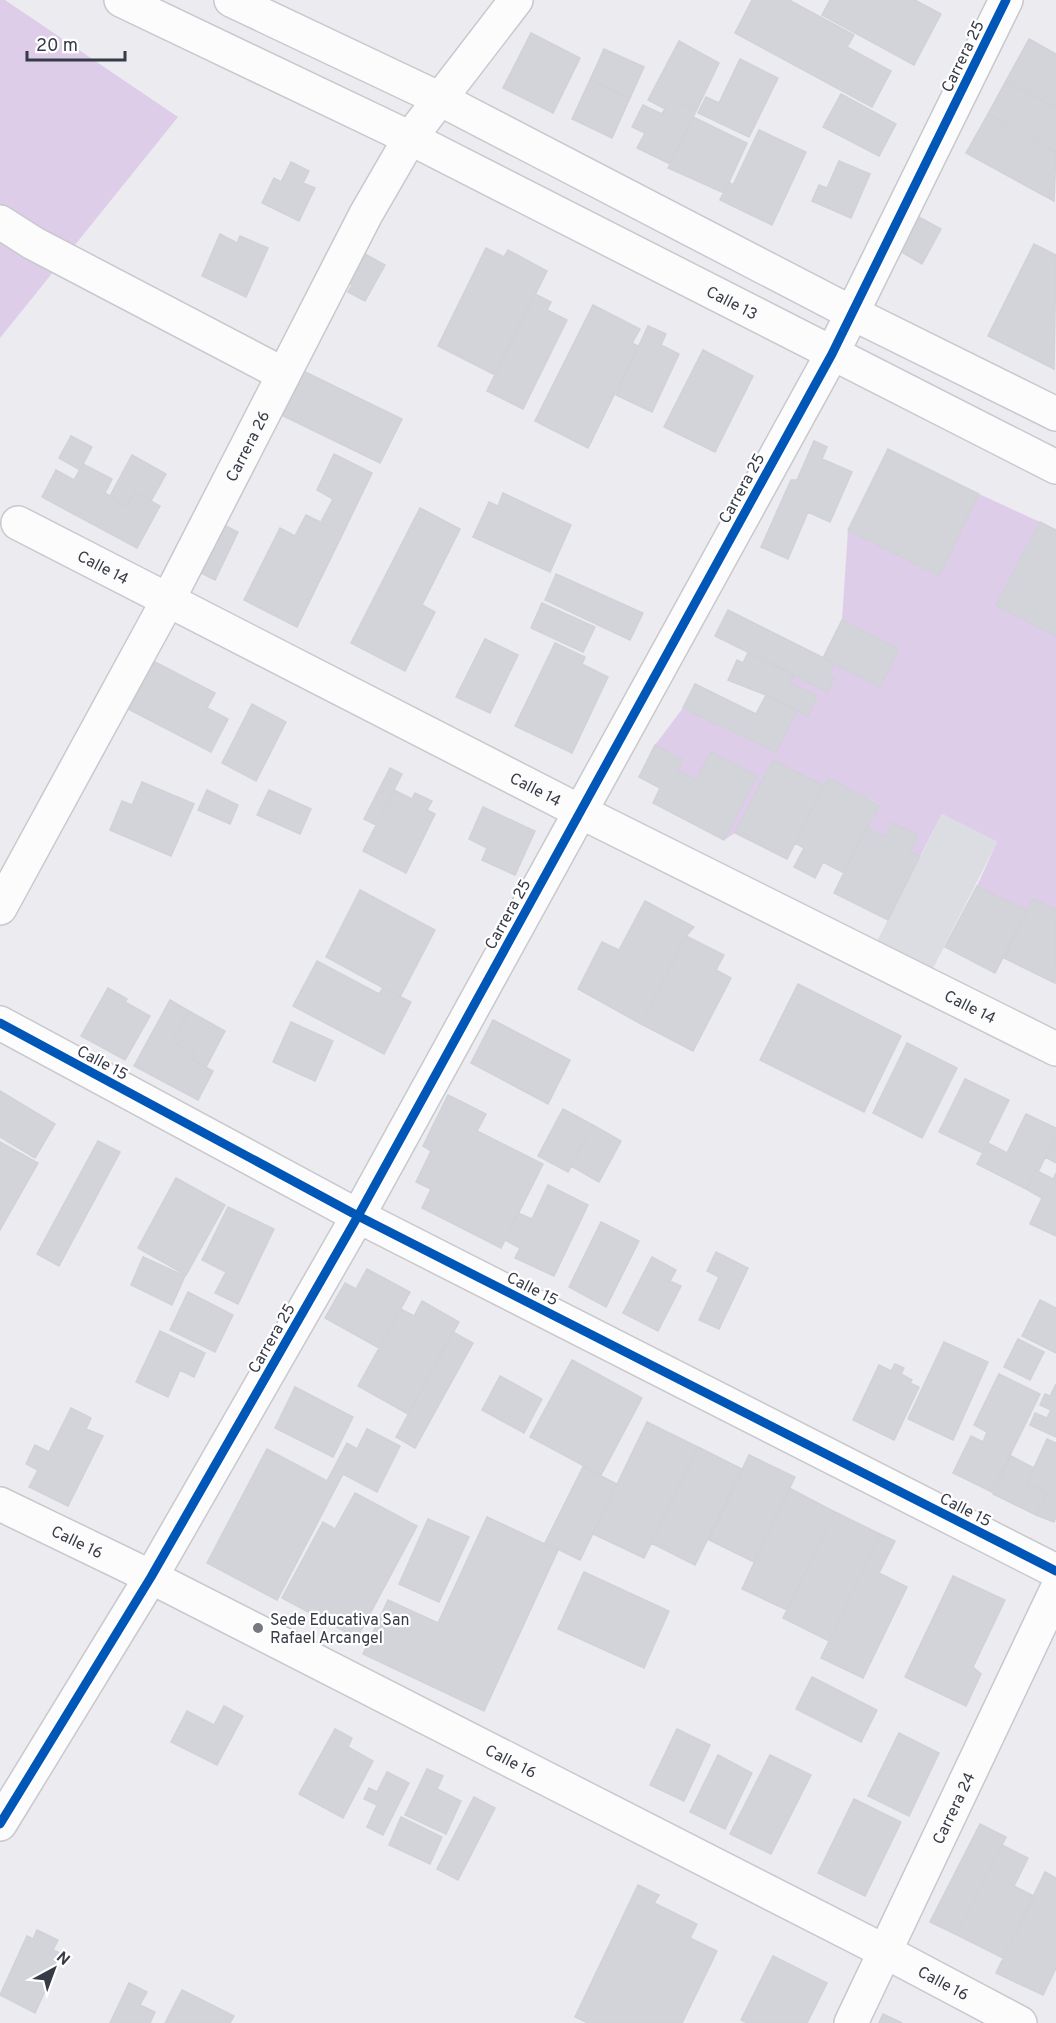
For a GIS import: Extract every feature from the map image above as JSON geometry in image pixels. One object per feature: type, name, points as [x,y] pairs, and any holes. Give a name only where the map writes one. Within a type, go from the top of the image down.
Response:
[{"type":"street","name":"Calle 13","points":[[121,0],[410,138],[1056,467]]},
{"type":"street","points":[[231,0],[440,99],[852,313],[1056,414]]},
{"type":"street","name":"Carrera 26","points":[[0,908],[168,600],[366,214],[410,138],[516,0]]},
{"type":"street","name":"Carrera 25","points":[[0,1824],[151,1577],[358,1216],[581,812],[832,354],[1006,0]]},
{"type":"street","points":[[0,222],[33,243],[283,374]]},
{"type":"street","name":"Calle 14","points":[[18,523],[581,812],[1056,1049]]},
{"type":"street","name":"Calle 15","points":[[0,1023],[358,1216],[1056,1571]]},
{"type":"street","name":"Calle 16","points":[[0,1504],[151,1577],[886,1952],[1020,2023]]},
{"type":"street","name":"Carrera 24","points":[[851,2023],[1056,1591]]},
{"type":"shaded area","points":[[0,0],[5,0],[178,117],[0,338]]},
{"type":"shaded area","points":[[979,494],[1040,522],[997,605],[1056,636],[1056,910],[1033,899],[1027,911],[977,886],[997,842],[942,814],[920,856],[910,852],[918,835],[892,823],[885,837],[866,828],[879,804],[828,778],[824,786],[773,760],[735,833],[724,840],[757,776],[711,752],[696,780],[678,771],[683,760],[655,745],[683,708],[776,752],[797,710],[808,716],[817,696],[790,683],[794,674],[828,691],[834,678],[829,675],[834,663],[880,686],[899,650],[842,620],[848,530],[938,576]]},
{"type":"shaded area","points":[[942,814],[997,842],[925,984],[870,955]]},
{"type":"building","points":[[752,0],[789,0],[854,35],[847,47],[891,71],[872,107],[735,33]]},
{"type":"building","points":[[830,0],[915,0],[941,14],[914,65],[822,15]]},
{"type":"building","points":[[531,33],[580,58],[553,113],[503,88]]},
{"type":"building","points":[[1029,39],[1056,54],[1056,108],[1006,81]]},
{"type":"building","points":[[679,41],[719,63],[696,111],[670,98],[665,109],[648,100]]},
{"type":"building","points":[[604,49],[644,67],[630,98],[590,80]]},
{"type":"building","points":[[740,59],[778,78],[749,137],[698,113],[706,97],[719,103]]},
{"type":"building","points":[[590,80],[630,98],[612,138],[572,119]]},
{"type":"building","points":[[1006,81],[1056,108],[1056,152],[988,114]]},
{"type":"building","points":[[841,94],[896,124],[879,156],[823,127]]},
{"type":"building","points":[[670,98],[696,111],[670,164],[637,148],[645,133],[632,127],[643,105],[662,114]]},
{"type":"building","points":[[988,114],[1056,152],[1054,201],[966,153]]},
{"type":"building","points":[[693,117],[747,143],[724,193],[668,168]]},
{"type":"building","points":[[759,130],[806,152],[772,225],[720,200],[729,182],[733,185]]},
{"type":"building","points":[[839,161],[870,174],[851,218],[812,201],[819,185],[827,188]]},
{"type":"building","points":[[291,162],[309,171],[303,183],[315,188],[299,221],[262,203],[274,178],[281,182]]},
{"type":"building","points":[[917,216],[941,229],[922,264],[898,250]]},
{"type":"building","points":[[220,234],[237,243],[240,236],[268,248],[246,297],[202,276]]},
{"type":"building","points":[[1034,244],[1056,255],[1054,369],[988,336]]},
{"type":"building","points":[[486,248],[504,257],[508,250],[547,271],[495,375],[438,346]]},
{"type":"building","points":[[356,249],[385,265],[365,301],[348,292],[352,285],[340,277]]},
{"type":"building","points":[[535,294],[551,302],[547,310],[567,320],[523,409],[487,391]]},
{"type":"building","points":[[593,305],[640,329],[632,343],[638,346],[588,448],[535,421]]},
{"type":"building","points":[[648,326],[666,334],[661,345],[679,354],[652,412],[616,395]]},
{"type":"building","points":[[703,350],[753,376],[715,452],[664,427]]},
{"type":"building","points":[[295,367],[402,419],[380,463],[273,411]]},
{"type":"building","points":[[71,436],[92,447],[80,470],[59,458]]},
{"type":"building","points":[[814,441],[827,447],[822,459],[852,472],[830,522],[808,512],[788,559],[761,547],[791,480],[797,480]]},
{"type":"building","points":[[888,449],[979,494],[939,576],[848,530]]},
{"type":"building","points":[[334,454],[372,473],[343,533],[321,522],[333,499],[317,490]]},
{"type":"building","points":[[132,455],[166,474],[151,501],[135,492],[127,506],[110,496]]},
{"type":"building","points":[[83,464],[112,479],[105,493],[127,506],[135,492],[160,506],[137,548],[42,497],[56,470],[74,480]]},
{"type":"building","points":[[503,493],[571,525],[550,572],[473,537],[489,502],[498,506]]},
{"type":"building","points":[[420,508],[460,529],[422,605],[435,612],[405,671],[351,643]]},
{"type":"building","points":[[306,515],[343,533],[297,627],[244,600],[280,528],[295,536]]},
{"type":"building","points":[[1040,522],[1056,530],[1056,636],[996,605]]},
{"type":"building","points":[[220,523],[238,532],[215,580],[197,571]]},
{"type":"building","points":[[556,574],[643,613],[630,640],[545,600]]},
{"type":"building","points":[[542,603],[595,627],[583,652],[531,628]]},
{"type":"building","points":[[728,610],[834,663],[829,675],[834,678],[828,692],[715,636]]},
{"type":"building","points":[[842,620],[899,649],[880,687],[823,658]]},
{"type":"building","points":[[485,639],[518,655],[490,713],[456,697]]},
{"type":"building","points":[[555,643],[585,657],[582,664],[608,677],[572,753],[515,726]]},
{"type":"building","points":[[748,653],[794,674],[790,683],[817,696],[808,716],[766,695],[728,680],[737,660],[743,663]]},
{"type":"building","points":[[153,661],[215,693],[207,708],[228,719],[211,752],[128,709]]},
{"type":"building","points":[[695,684],[756,714],[766,695],[797,710],[776,752],[683,708]]},
{"type":"building","points":[[252,704],[286,722],[256,781],[222,763]]},
{"type":"building","points":[[655,745],[683,760],[678,771],[696,780],[711,752],[757,776],[724,840],[653,803],[660,788],[639,777]]},
{"type":"building","points":[[773,760],[824,786],[787,859],[735,833]]},
{"type":"building","points":[[390,768],[402,774],[376,825],[364,819]]},
{"type":"building","points":[[828,778],[879,805],[844,873],[823,862],[815,878],[794,867],[804,848],[795,843]]},
{"type":"building","points":[[142,782],[194,804],[171,856],[110,830],[122,801],[132,805]]},
{"type":"building","points":[[207,790],[238,805],[230,824],[198,810]]},
{"type":"building","points":[[269,790],[311,809],[300,834],[257,815]]},
{"type":"building","points":[[394,790],[412,799],[415,793],[432,801],[427,810],[435,814],[406,873],[363,851]]},
{"type":"building","points":[[483,807],[535,831],[515,875],[482,860],[487,848],[469,839]]},
{"type":"building","points":[[892,823],[918,835],[910,852],[920,856],[888,920],[834,893],[866,828],[885,837]]},
{"type":"building","points":[[977,886],[1027,911],[995,973],[945,947]]},
{"type":"building","points":[[360,890],[435,930],[400,997],[326,957]]},
{"type":"building","points":[[1033,899],[1056,910],[1055,983],[1004,958]]},
{"type":"building","points":[[645,901],[694,927],[686,936],[641,1024],[578,989],[602,942],[619,950]]},
{"type":"building","points":[[686,936],[724,955],[716,970],[731,978],[693,1051],[641,1024]]},
{"type":"building","points":[[317,961],[379,994],[383,988],[411,1002],[384,1054],[293,1006]]},
{"type":"building","points":[[798,984],[901,1036],[864,1112],[760,1060]]},
{"type":"building","points":[[108,988],[127,999],[125,1002],[150,1016],[125,1060],[81,1036]]},
{"type":"building","points":[[170,1000],[189,1011],[172,1041],[194,1053],[191,1059],[213,1071],[198,1100],[134,1066]]},
{"type":"building","points":[[189,1011],[225,1031],[206,1067],[191,1059],[194,1053],[172,1041]]},
{"type":"building","points":[[493,1020],[570,1060],[548,1104],[471,1063]]},
{"type":"building","points":[[291,1022],[333,1041],[315,1081],[273,1062]]},
{"type":"building","points":[[907,1043],[957,1068],[922,1138],[873,1113]]},
{"type":"building","points":[[965,1079],[1009,1100],[983,1153],[939,1132]]},
{"type":"building","points":[[0,1091],[55,1124],[35,1158],[0,1137]]},
{"type":"building","points":[[448,1095],[486,1114],[477,1131],[543,1164],[501,1248],[422,1208],[431,1189],[416,1182],[431,1151],[423,1146]]},
{"type":"building","points":[[563,1109],[593,1125],[568,1172],[538,1156]]},
{"type":"building","points":[[1026,1114],[1056,1128],[1056,1135],[1038,1172],[1035,1170],[1026,1189],[977,1164],[988,1143],[1007,1153]]},
{"type":"building","points":[[593,1125],[621,1141],[599,1182],[571,1166]]},
{"type":"building","points":[[1056,1135],[1056,1163],[1045,1157]]},
{"type":"building","points":[[98,1141],[120,1152],[59,1266],[37,1254]]},
{"type":"building","points":[[0,1142],[38,1163],[0,1230]]},
{"type":"building","points":[[1035,1170],[1053,1179],[1056,1173],[1056,1236],[1030,1224],[1042,1198],[1026,1189]]},
{"type":"building","points":[[176,1178],[225,1205],[186,1275],[138,1248]]},
{"type":"building","points":[[548,1185],[588,1205],[554,1276],[515,1258],[520,1248],[505,1240],[518,1213],[532,1219]]},
{"type":"building","points":[[228,1207],[274,1229],[238,1304],[215,1293],[226,1272],[202,1260]]},
{"type":"building","points":[[601,1222],[639,1241],[606,1307],[569,1287]]},
{"type":"building","points":[[716,1252],[748,1268],[719,1329],[699,1320],[719,1277],[707,1271]]},
{"type":"building","points":[[143,1257],[185,1276],[172,1305],[131,1285]]},
{"type":"building","points":[[652,1257],[676,1270],[670,1281],[681,1286],[658,1331],[623,1313]]},
{"type":"building","points":[[367,1269],[410,1292],[379,1348],[325,1318],[345,1283],[356,1289]]},
{"type":"building","points":[[188,1292],[233,1315],[215,1352],[170,1330]]},
{"type":"building","points":[[1040,1300],[1056,1308],[1056,1353],[1022,1336]]},
{"type":"building","points":[[422,1301],[459,1322],[408,1414],[358,1386],[401,1309],[414,1316]]},
{"type":"building","points":[[160,1331],[205,1353],[194,1377],[180,1370],[168,1397],[136,1382]]},
{"type":"building","points":[[453,1332],[473,1343],[415,1448],[396,1437]]},
{"type":"building","points":[[1018,1339],[1044,1352],[1030,1380],[1004,1367]]},
{"type":"building","points":[[944,1342],[988,1362],[953,1440],[908,1419]]},
{"type":"building","points":[[572,1360],[642,1398],[601,1475],[530,1437]]},
{"type":"building","points":[[895,1364],[904,1368],[901,1374],[912,1380],[910,1383],[919,1387],[894,1440],[853,1420],[879,1365],[891,1371]]},
{"type":"building","points":[[999,1374],[1040,1394],[992,1492],[953,1473],[971,1436],[983,1442],[987,1432],[974,1425]]},
{"type":"building","points":[[500,1376],[542,1399],[524,1433],[482,1410]]},
{"type":"building","points":[[1056,1384],[1056,1437],[1030,1425],[1035,1413],[1047,1418],[1051,1410],[1040,1405],[1045,1394],[1050,1396]]},
{"type":"building","points":[[295,1387],[353,1417],[333,1457],[275,1428]]},
{"type":"building","points":[[71,1408],[91,1418],[86,1429],[103,1436],[68,1506],[29,1487],[38,1470],[26,1464],[35,1445],[49,1452]]},
{"type":"building","points":[[647,1422],[698,1447],[644,1558],[593,1534]]},
{"type":"building","points":[[367,1429],[400,1446],[377,1492],[343,1474],[277,1600],[207,1563],[267,1449],[327,1481],[347,1443],[357,1449]]},
{"type":"building","points":[[1047,1439],[1056,1443],[1056,1517],[1054,1522],[1036,1515],[1047,1492],[1027,1483]]},
{"type":"building","points":[[698,1447],[742,1469],[695,1565],[651,1543]]},
{"type":"building","points":[[749,1455],[795,1477],[754,1562],[709,1540]]},
{"type":"building","points":[[1011,1456],[1034,1468],[1027,1483],[1047,1492],[1036,1515],[993,1494]]},
{"type":"building","points":[[583,1467],[617,1484],[580,1560],[545,1543]]},
{"type":"building","points":[[789,1488],[835,1512],[787,1610],[742,1589]]},
{"type":"building","points":[[355,1493],[417,1526],[357,1638],[282,1598],[323,1522],[335,1529]]},
{"type":"building","points":[[835,1512],[880,1534],[829,1641],[783,1618]]},
{"type":"building","points":[[487,1517],[558,1550],[484,1711],[363,1654],[388,1600],[438,1623]]},
{"type":"building","points":[[428,1519],[469,1537],[439,1602],[399,1584]]},
{"type":"building","points":[[880,1534],[895,1541],[879,1573],[907,1587],[863,1678],[821,1658]]},
{"type":"building","points":[[584,1572],[669,1611],[644,1668],[558,1629]]},
{"type":"building","points":[[953,1576],[1005,1600],[973,1667],[981,1674],[966,1706],[905,1677]]},
{"type":"building","points":[[812,1677],[877,1710],[861,1742],[796,1709]]},
{"type":"building","points":[[224,1706],[243,1716],[217,1765],[171,1742],[187,1711],[214,1725]]},
{"type":"building","points":[[335,1729],[352,1738],[348,1747],[373,1761],[343,1818],[299,1794]]},
{"type":"building","points":[[677,1729],[710,1745],[684,1801],[650,1785]]},
{"type":"building","points":[[899,1733],[939,1753],[909,1816],[868,1796]]},
{"type":"building","points":[[718,1755],[752,1773],[725,1829],[690,1812]]},
{"type":"building","points":[[770,1755],[811,1775],[771,1854],[730,1834]]},
{"type":"building","points":[[427,1769],[443,1776],[437,1789],[461,1801],[446,1834],[405,1815]]},
{"type":"building","points":[[387,1772],[409,1783],[383,1835],[367,1827],[377,1805],[364,1799],[369,1788],[377,1792]]},
{"type":"building","points":[[474,1797],[495,1808],[458,1880],[437,1869]]},
{"type":"building","points":[[854,1799],[901,1822],[865,1896],[818,1873]]},
{"type":"building","points":[[401,1817],[442,1837],[430,1864],[389,1845]]},
{"type":"building","points":[[980,1824],[1006,1837],[957,1935],[930,1922]]},
{"type":"building","points":[[1002,1845],[1028,1858],[1014,1886],[1034,1896],[1003,1958],[957,1935]]},
{"type":"building","points":[[1045,1872],[1056,1878],[1056,1968],[1043,1995],[996,1973]]},
{"type":"building","points":[[638,1885],[659,1895],[654,1903],[697,1924],[690,1938],[717,1951],[682,2023],[588,2023],[575,2017]]},
{"type":"building","points":[[37,1930],[58,1940],[53,1950],[62,1954],[35,2013],[0,1995],[27,1936],[33,1939]]},
{"type":"building","points":[[773,1956],[827,1983],[807,2023],[747,2023],[741,2020]]},
{"type":"building","points":[[129,1983],[147,1992],[140,2005],[155,2012],[150,2023],[110,2023]]},
{"type":"building","points":[[182,1990],[234,2016],[230,2023],[165,2023]]},
{"type":"building","points":[[883,2014],[902,2023],[879,2023]]},
{"type":"cycle path","points":[[0,1824],[151,1577],[358,1216],[832,354],[1006,0]]},
{"type":"cycle path","points":[[0,1023],[358,1216],[1056,1571]]},
{"type":"place","name":"Sede Educativa San Rafael Arcangel","points":[[258,1628]]}]
